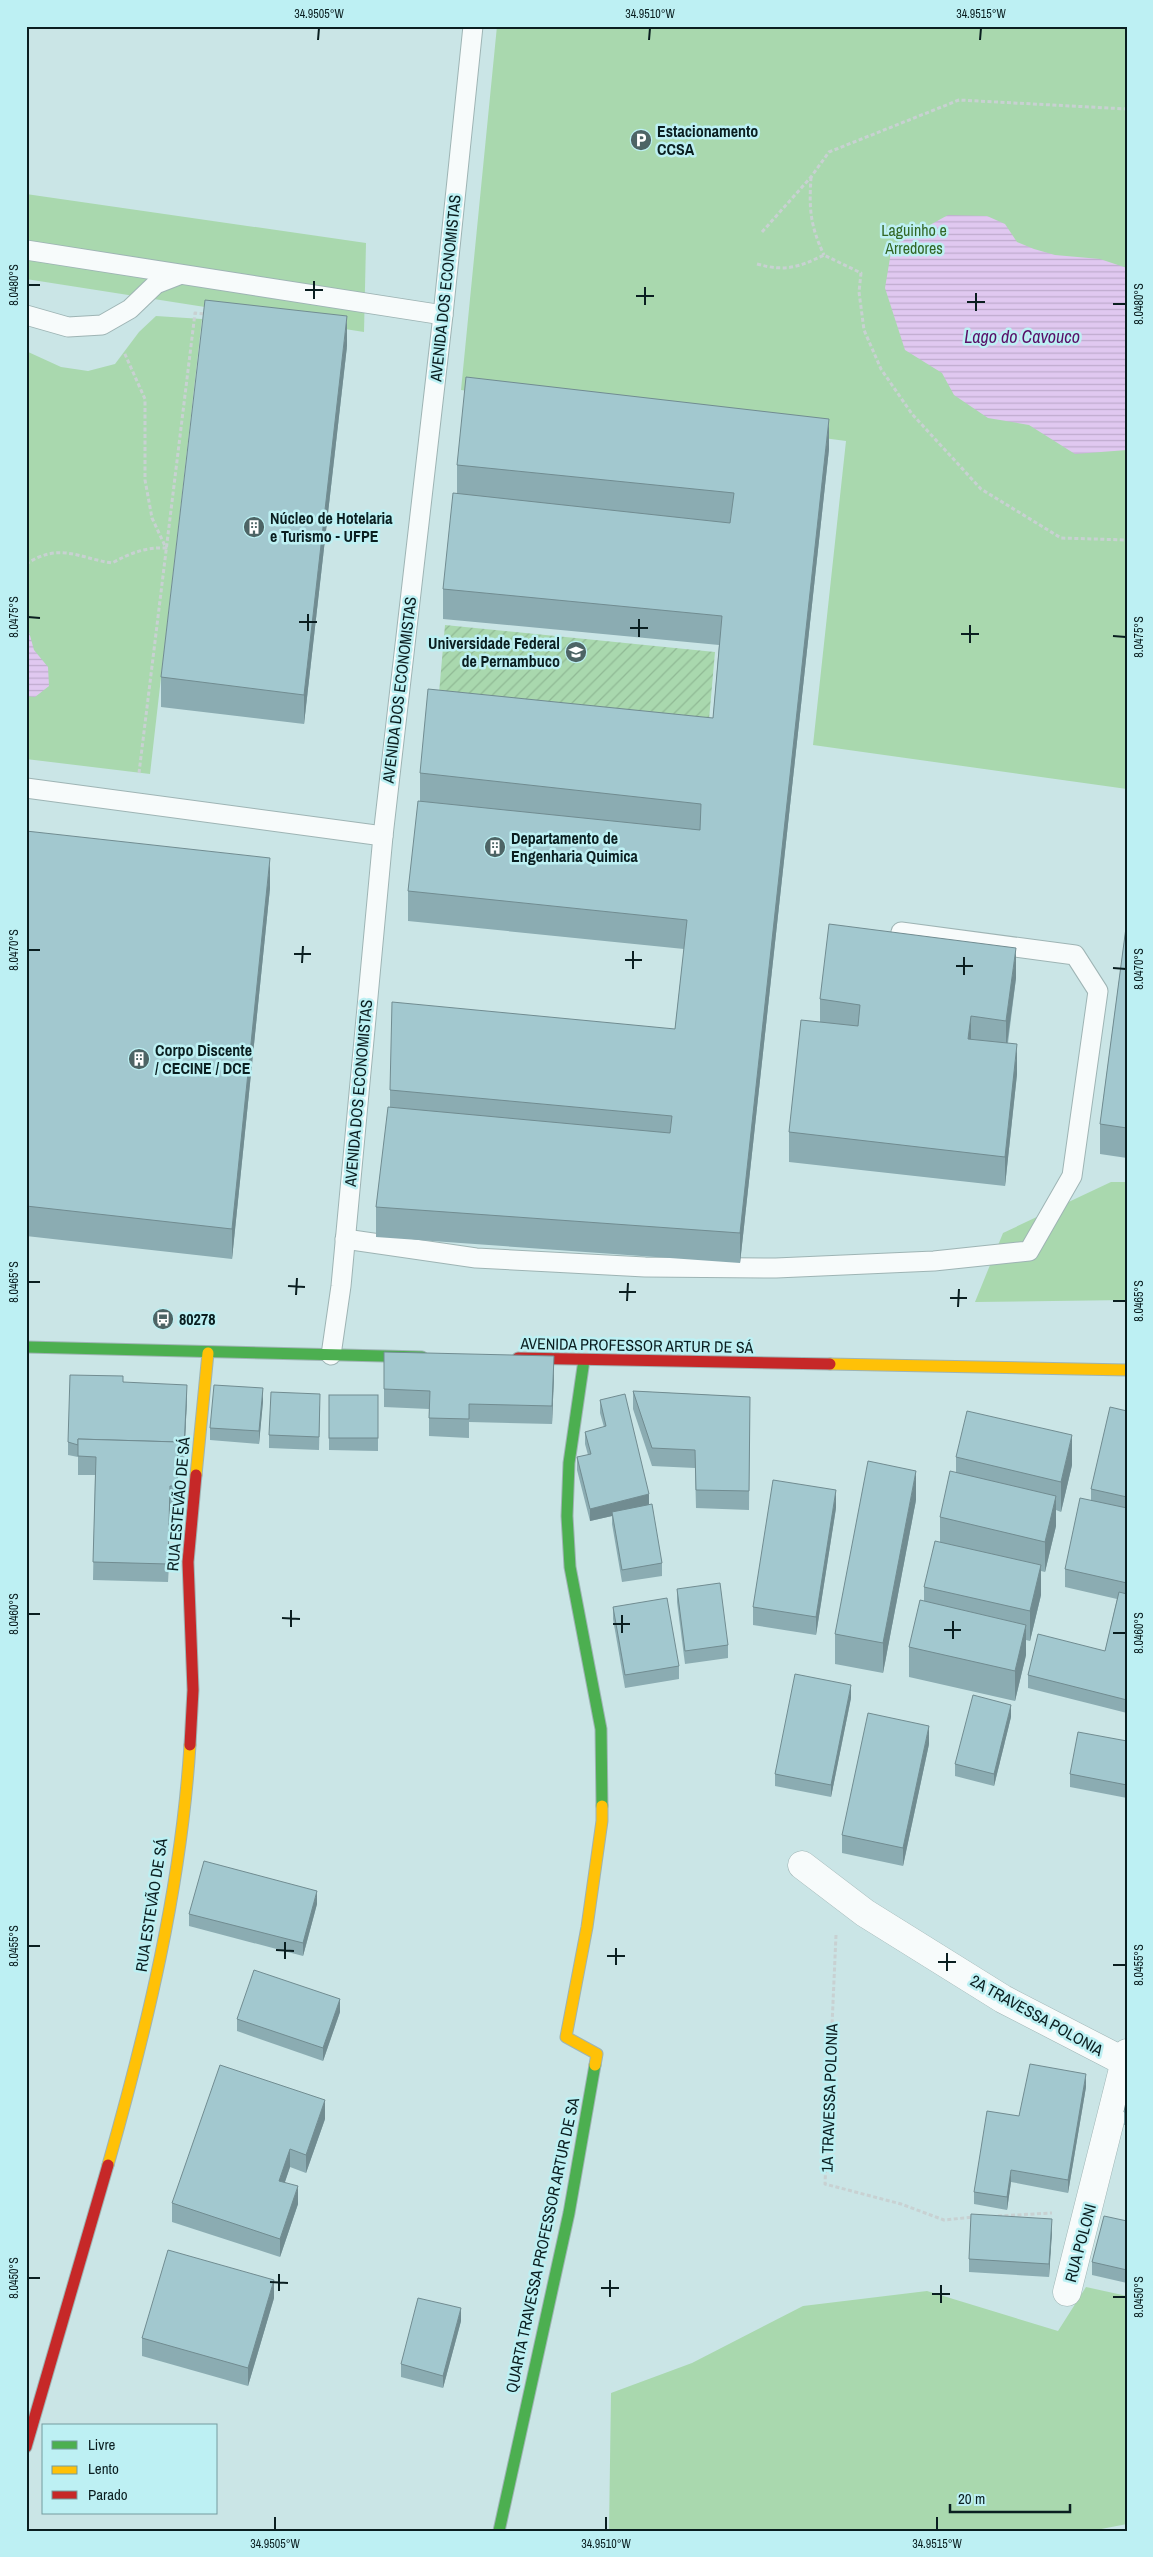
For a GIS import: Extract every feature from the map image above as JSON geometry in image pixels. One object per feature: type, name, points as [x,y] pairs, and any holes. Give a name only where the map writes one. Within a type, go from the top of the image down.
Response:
[{"type":"street","points":[[26,1347],[208,1353],[438,1357]]},
{"type":"street","name":"RUA ESTEVÃO DE SÁ","points":[[26,2447],[132,2081],[150,2013],[163,1944],[186,1788],[193,1690],[188,1562],[208,1353]]},
{"type":"street","name":"AVENIDA PROFESSOR ARTUR DE SÁ","points":[[506,1358],[1127,1370]]},
{"type":"street","name":"QUARTA TRAVESSA PROFESSOR ARTUR DE SA","points":[[499,2531],[569,2213],[597,2054],[566,2037],[587,1927],[602,1820],[601,1729],[570,1567],[567,1516],[569,1462],[584,1360]]},
{"type":"street","name":"2A TRAVESSA POLONIA","points":[[802,1864],[865,1913],[1003,1999],[1126,2058]]},
{"type":"street","name":"RUA POLONI","points":[[1067,2292],[1126,2058]]},
{"type":"lane","name":"AVENIDA DOS ECONOMISTAS","points":[[331,1355],[345,1239],[382,836],[443,315],[473,26]]},
{"type":"lane","points":[[26,250],[443,315]]},
{"type":"lane","points":[[26,315],[68,327],[102,325],[130,309],[156,284],[180,275]]},
{"type":"lane","points":[[26,788],[382,836]]},
{"type":"lane","points":[[345,1239],[476,1258],[644,1267],[786,1268],[934,1261],[1030,1251],[1072,1176],[1098,992],[1075,954],[901,932]]},
{"type":"path","points":[[762,232],[811,177],[829,152],[959,100],[1127,109]]},
{"type":"path","points":[[811,177],[809,211],[813,231],[824,255],[861,273],[859,292],[864,330],[881,369],[912,414],[980,489],[1061,538],[1127,540]]},
{"type":"path","points":[[757,264],[773,268],[798,267],[824,255]]},
{"type":"path","points":[[136,803],[195,313],[214,315]]},
{"type":"path","points":[[124,352],[144,399],[145,480],[152,518],[166,548]]},
{"type":"path","points":[[26,564],[38,556],[54,552],[72,552],[112,563],[137,550],[152,547],[166,548]]},
{"type":"path","name":"1A TRAVESSA POLONIA","points":[[838,1892],[825,2184],[901,2204],[944,2220],[978,2217]]},
{"type":"path","points":[[996,2216],[1090,2203]]},
{"type":"green space","name":"Laguinho e Arredores","points":[[497,26],[1127,26],[1127,789],[813,745],[846,441],[461,390]]},
{"type":"green space","points":[[26,194],[366,243],[364,332],[26,279]]},
{"type":"green space","points":[[156,316],[202,319],[150,774],[26,759],[26,351],[61,367],[88,371],[115,364],[139,332]]},
{"type":"green space","points":[[445,625],[715,652],[707,742],[437,716]]},
{"type":"green space","points":[[1111,1182],[1127,1182],[1127,1300],[975,1302],[1003,1233]]},
{"type":"green space","points":[[1086,2287],[1127,2296],[1127,2524],[1091,2531],[609,2531],[611,2393],[692,2363],[803,2306],[927,2291],[1058,2331]]},
{"type":"water","name":"Lago do Cavouco","points":[[948,215],[987,216],[1005,224],[1017,242],[1034,249],[1055,255],[1100,259],[1127,268],[1127,450],[1075,454],[1029,425],[988,418],[954,395],[942,373],[905,350],[885,288],[892,246]]},
{"type":"water","points":[[26,621],[34,650],[48,667],[49,686],[35,697],[26,696]]},
{"type":"building","name":"Núcleo de Hotelaria e Turismo - UFPE","points":[[205,300],[347,316],[304,695],[161,677]]},
{"type":"building","name":"Departamento de Engenharia Quimica","points":[[466,377],[829,419],[740,1233],[376,1207],[388,1107],[670,1133],[672,1116],[390,1090],[392,1002],[675,1029],[687,920],[408,891],[418,801],[700,830],[701,804],[420,773],[428,689],[713,718],[722,616],[443,589],[453,493],[730,523],[734,493],[457,465]]},
{"type":"building","name":"Corpo Discente / CECINE / DCE","points":[[26,831],[270,858],[232,1229],[26,1206]]},
{"type":"building","points":[[1127,920],[1127,1128],[1100,1124]]},
{"type":"building","points":[[829,924],[1016,948],[1006,1021],[971,1016],[968,1039],[1017,1044],[1005,1157],[789,1132],[801,1020],[858,1026],[860,1005],[820,999]]},
{"type":"building","points":[[384,1352],[554,1356],[552,1406],[469,1404],[469,1419],[429,1418],[430,1391],[384,1389]]},
{"type":"building","points":[[70,1375],[123,1376],[123,1382],[187,1385],[184,1448],[178,1448],[178,1442],[78,1439],[78,1445],[68,1442]]},
{"type":"building","points":[[214,1385],[263,1388],[259,1431],[210,1428]]},
{"type":"building","points":[[633,1391],[750,1397],[749,1491],[696,1490],[695,1450],[652,1448]]},
{"type":"building","points":[[271,1392],[320,1394],[319,1437],[269,1435]]},
{"type":"building","points":[[625,1394],[649,1494],[590,1509],[577,1457],[591,1454],[585,1432],[606,1426],[600,1400]]},
{"type":"building","points":[[329,1395],[378,1395],[378,1438],[329,1438]]},
{"type":"building","points":[[1110,1407],[1127,1411],[1127,1497],[1091,1489]]},
{"type":"building","points":[[967,1411],[1072,1435],[1061,1482],[956,1457]]},
{"type":"building","points":[[78,1439],[178,1442],[177,1486],[170,1486],[168,1564],[93,1562],[96,1457],[78,1456]]},
{"type":"building","points":[[868,1461],[916,1471],[883,1643],[835,1634]]},
{"type":"building","points":[[950,1471],[1056,1496],[1045,1542],[940,1517]]},
{"type":"building","points":[[773,1480],[836,1490],[816,1617],[753,1607]]},
{"type":"building","points":[[1080,1498],[1127,1508],[1127,1583],[1065,1569]]},
{"type":"building","points":[[652,1504],[662,1563],[622,1570],[612,1512]]},
{"type":"building","points":[[935,1541],[1041,1565],[1030,1611],[924,1587]]},
{"type":"building","points":[[720,1583],[728,1645],[685,1651],[677,1589]]},
{"type":"building","points":[[1119,1592],[1127,1594],[1127,1700],[1028,1675],[1038,1634],[1105,1651]]},
{"type":"building","points":[[667,1598],[679,1666],[625,1675],[613,1607]]},
{"type":"building","points":[[920,1600],[1026,1625],[1015,1671],[909,1647]]},
{"type":"building","points":[[795,1674],[851,1685],[831,1785],[775,1774]]},
{"type":"building","points":[[973,1695],[1011,1705],[994,1774],[955,1764]]},
{"type":"building","points":[[868,1713],[929,1726],[903,1848],[842,1835]]},
{"type":"building","points":[[1078,1732],[1127,1741],[1127,1785],[1070,1774]]},
{"type":"building","points":[[204,1861],[317,1891],[303,1943],[189,1914]]},
{"type":"building","points":[[254,1970],[340,1999],[323,2048],[237,2019]]},
{"type":"building","points":[[1030,2064],[1086,2074],[1068,2180],[1011,2170],[1007,2197],[974,2192],[987,2111],[1019,2116]]},
{"type":"building","points":[[220,2065],[325,2100],[306,2155],[290,2149],[279,2181],[298,2186],[280,2239],[172,2203]]},
{"type":"building","points":[[1127,2097],[1127,2112],[1124,2112]]},
{"type":"building","points":[[971,2214],[1052,2219],[1049,2264],[969,2259]]},
{"type":"building","points":[[1104,2216],[1127,2221],[1127,2270],[1092,2262]]},
{"type":"building","points":[[168,2250],[274,2280],[248,2368],[142,2338]]},
{"type":"building","points":[[418,2298],[461,2308],[443,2376],[401,2364]]},
{"type":"traffic: fast","points":[[26,1347],[422,1357]]},
{"type":"traffic: fast","points":[[584,1360],[569,1463],[567,1516],[570,1567],[601,1729],[602,1806]]},
{"type":"traffic: fast","points":[[499,2531],[569,2213],[595,2065]]},
{"type":"traffic: slow","points":[[196,1475],[208,1353]]},
{"type":"traffic: slow","points":[[830,1364],[1127,1370]]},
{"type":"traffic: slow","points":[[108,2165],[136,2062],[160,1957],[179,1852],[190,1745]]},
{"type":"traffic: slow","points":[[595,2065],[597,2054],[566,2037],[587,1927],[602,1821],[602,1806]]},
{"type":"traffic: jam","points":[[518,1358],[830,1364]]},
{"type":"traffic: jam","points":[[190,1745],[193,1690],[188,1562],[196,1475]]},
{"type":"traffic: jam","points":[[26,2447],[108,2165]]},
{"type":"place","name":"Estacionamento CCSA","points":[[641,140]]},
{"type":"place","name":"Núcleo de Hotelaria e Turismo - UFPE","points":[[254,527]]},
{"type":"place","name":"Universidade Federal de Pernambuco","points":[[576,652]]},
{"type":"place","name":"Departamento de Engenharia Quimica","points":[[495,847]]},
{"type":"place","name":"Corpo Discente / CECINE / DCE","points":[[139,1059]]},
{"type":"place","name":"80278","points":[[163,1319]]}]
